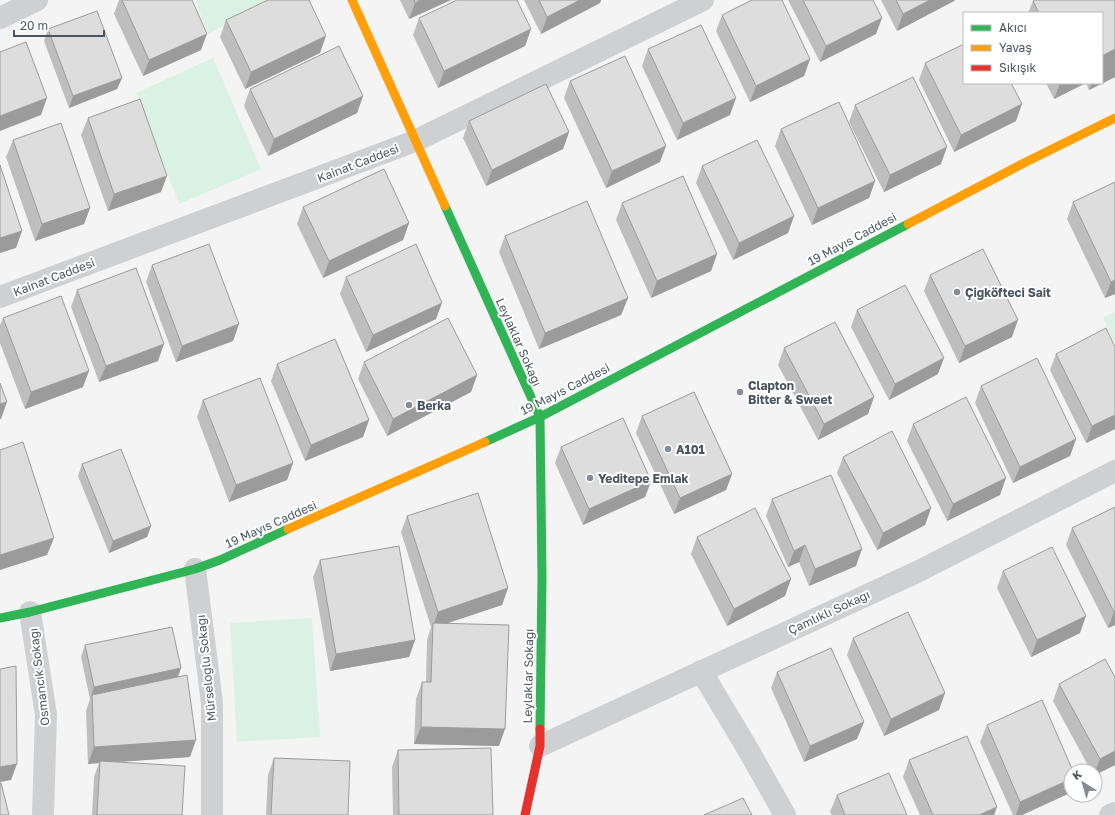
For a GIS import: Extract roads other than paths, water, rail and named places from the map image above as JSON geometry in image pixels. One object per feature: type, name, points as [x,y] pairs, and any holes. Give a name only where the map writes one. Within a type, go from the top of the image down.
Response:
[{"type":"street","points":[[0,18],[38,0]]},
{"type":"street","name":"Leylaklar Sokağı","points":[[352,0],[540,417],[542,578],[540,746],[525,815]]},
{"type":"street","name":"Kainat Caddesi","points":[[0,297],[415,142],[703,0]]},
{"type":"street","name":"19 Mayıs Caddesi","points":[[0,618],[30,612],[195,569],[227,557],[540,417],[1024,163],[1115,118]]},
{"type":"street","name":"Çamlıklı Sokağı","points":[[540,746],[917,572],[1115,471]]},
{"type":"street","name":"Mürseloğlu Sokağı","points":[[195,569],[212,703],[212,815]]},
{"type":"street","name":"Osmancık Sokağı","points":[[30,612],[46,715],[43,815]]},
{"type":"street","points":[[701,671],[785,815]]},
{"type":"street","points":[[1110,815],[1115,813]]},
{"type":"place","name":"Çiğköfteci Sait","points":[[957,292]]},
{"type":"place","name":"Clapton Bitter & Sweet","points":[[740,392]]},
{"type":"place","name":"Berka","points":[[409,405]]},
{"type":"place","name":"A101","points":[[668,449]]},
{"type":"place","name":"Yeditepe Emlak","points":[[590,478]]}]
